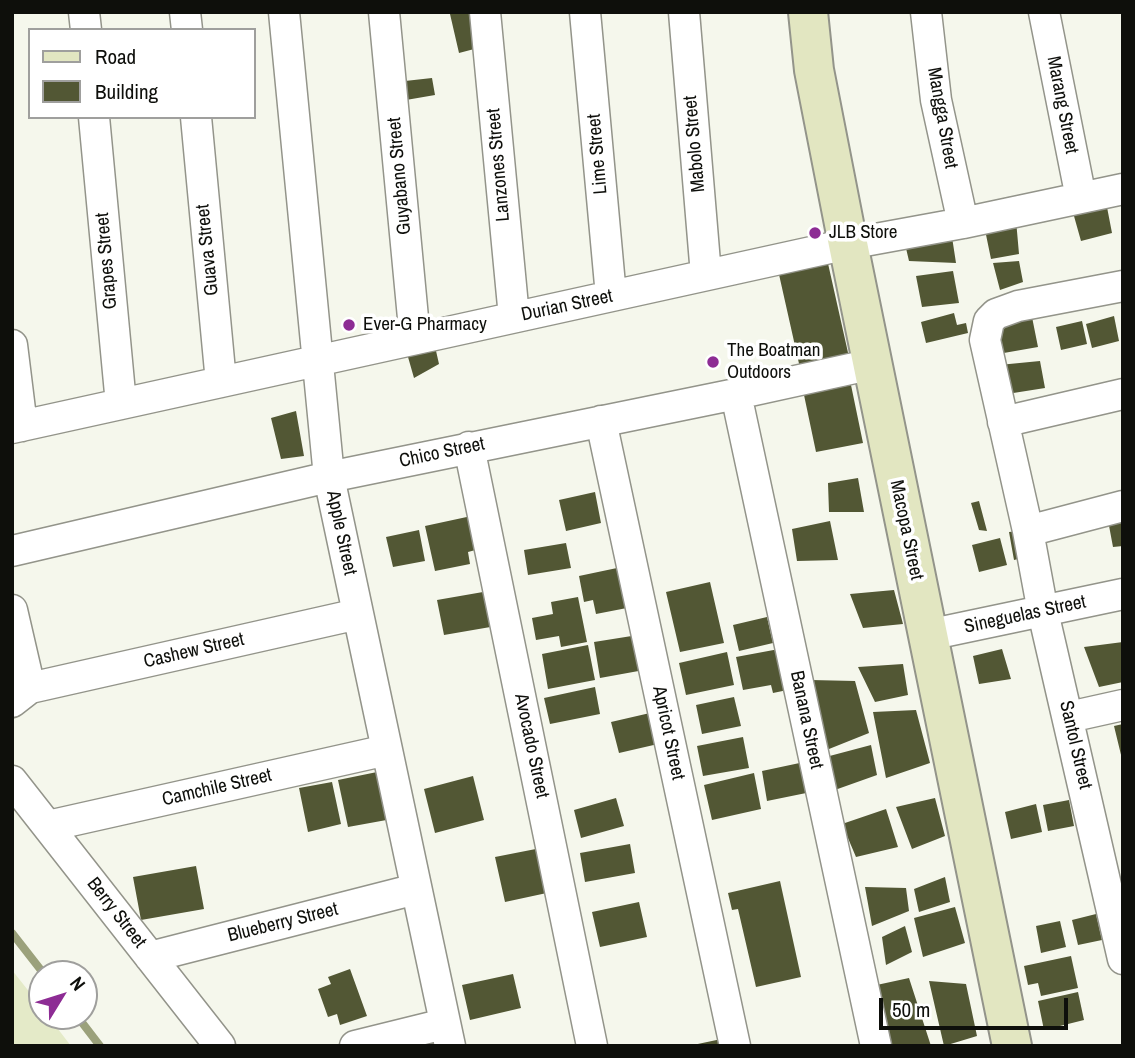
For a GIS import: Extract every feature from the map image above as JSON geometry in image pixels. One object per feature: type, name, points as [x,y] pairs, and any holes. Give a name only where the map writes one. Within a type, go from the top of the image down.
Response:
[{"type":"street","name":"Apple Street","points":[[284,12],[329,477],[447,1035]]},
{"type":"street","name":"Guyabano Street","points":[[384,12],[415,339]]},
{"type":"street","name":"Lanzones Street","points":[[485,12],[514,317]]},
{"type":"street","name":"Lime Street","points":[[585,12],[611,296]]},
{"type":"street","name":"Mabolo Street","points":[[684,12],[706,275]]},
{"type":"street","name":"Macopa Street","points":[[808,12],[814,70],[848,244],[1012,1046]]},
{"type":"street","name":"Mangga Street","points":[[926,12],[936,100],[963,223]]},
{"type":"street","name":"Marang Street","points":[[1044,12],[1081,198]]},
{"type":"street","name":"Grapes Street","points":[[94,119],[121,404]]},
{"type":"street","name":"Guava Street","points":[[195,119],[221,382]]},
{"type":"street","name":"Durian Street","points":[[17,427],[848,244],[1123,189]]},
{"type":"street","name":"Santol Street","points":[[1123,286],[1017,306],[996,314],[989,321],[985,340],[1028,531],[1043,612],[1119,922],[1123,959]]},
{"type":"street","points":[[12,345],[17,427]]},
{"type":"street","name":"Chico Street","points":[[12,551],[329,477],[873,364]]},
{"type":"street","name":"Banana Street","points":[[736,394],[876,1046]]},
{"type":"street","points":[[1003,422],[1123,394]]},
{"type":"street","name":"Apricot Street","points":[[601,421],[735,1046]]},
{"type":"street","name":"Avocado Street","points":[[469,447],[592,1046]]},
{"type":"street","points":[[1028,531],[1123,506]]},
{"type":"street","name":"Sineguelas Street","points":[[928,635],[1123,594]]},
{"type":"street","points":[[12,610],[21,695]]},
{"type":"street","name":"Cashew Street","points":[[21,695],[358,614]]},
{"type":"street","points":[[1069,717],[1123,705]]},
{"type":"street","name":"Camchile Street","points":[[48,826],[387,750]]},
{"type":"street","name":"Berry Street","points":[[12,781],[220,1046]]},
{"type":"street","name":"Blueberry Street","points":[[150,957],[416,889]]},
{"type":"street","points":[[355,1046],[447,1035]]},
{"type":"green space","points":[[12,970],[28,990],[28,1030],[59,1030],[71,1046],[12,1046]]},
{"type":"building","points":[[474,12],[478,48],[459,53],[450,14]]},
{"type":"building","points":[[432,78],[435,95],[406,100],[405,81]]},
{"type":"building","points":[[1106,202],[1112,233],[1081,241],[1072,209]]},
{"type":"building","points":[[1016,220],[1019,254],[991,259],[984,225]]},
{"type":"building","points":[[952,237],[956,263],[909,261],[905,244]]},
{"type":"building","points":[[827,259],[851,366],[802,377],[778,270]]},
{"type":"building","points":[[1019,261],[1023,282],[1000,290],[993,263]]},
{"type":"building","points":[[953,271],[959,303],[922,307],[916,276]]},
{"type":"building","points":[[1030,307],[1038,347],[998,354],[999,316]]},
{"type":"building","points":[[954,313],[957,325],[966,323],[968,333],[926,343],[921,322]]},
{"type":"building","points":[[1114,316],[1119,341],[1092,348],[1086,324]]},
{"type":"building","points":[[1082,321],[1087,344],[1061,350],[1056,327]]},
{"type":"building","points":[[434,342],[439,364],[414,378],[406,350]]},
{"type":"building","points":[[1040,361],[1045,388],[1007,394],[999,365]]},
{"type":"building","points":[[851,385],[863,443],[816,452],[804,395]]},
{"type":"building","points":[[296,411],[304,456],[281,459],[271,418]]},
{"type":"building","points":[[858,478],[864,512],[829,512],[828,483]]},
{"type":"building","points":[[595,492],[601,523],[566,531],[559,500]]},
{"type":"building","points":[[979,501],[987,531],[979,530],[971,503]]},
{"type":"building","points":[[1123,512],[1123,546],[1113,547],[1107,515]]},
{"type":"building","points":[[476,515],[483,548],[468,552],[470,564],[435,571],[425,526]]},
{"type":"building","points":[[830,521],[838,560],[797,561],[792,529]]},
{"type":"building","points":[[419,530],[425,561],[393,567],[386,537]]},
{"type":"building","points":[[1020,531],[1026,557],[1014,560],[1009,532]]},
{"type":"building","points":[[1000,538],[1007,565],[979,572],[972,545]]},
{"type":"building","points":[[566,543],[571,568],[528,575],[524,550]]},
{"type":"building","points":[[617,568],[622,593],[630,595],[632,607],[596,614],[593,600],[584,602],[579,576]]},
{"type":"building","points":[[710,582],[724,643],[680,652],[666,592]]},
{"type":"building","points":[[894,590],[903,624],[863,628],[850,594]]},
{"type":"building","points":[[483,592],[486,606],[499,607],[502,625],[444,635],[437,600]]},
{"type":"building","points":[[578,597],[587,642],[561,647],[559,636],[536,640],[532,618],[553,614],[551,602]]},
{"type":"building","points":[[767,617],[773,643],[739,651],[733,625]]},
{"type":"building","points":[[638,635],[644,670],[600,678],[594,642]]},
{"type":"building","points":[[1123,642],[1123,682],[1099,687],[1084,647]]},
{"type":"building","points":[[588,645],[595,680],[548,689],[542,654]]},
{"type":"building","points":[[779,649],[797,688],[773,693],[771,685],[743,690],[736,657]]},
{"type":"building","points":[[1002,649],[1011,679],[979,684],[973,656]]},
{"type":"building","points":[[727,652],[734,685],[686,695],[679,663]]},
{"type":"building","points":[[903,664],[908,695],[875,702],[858,667]]},
{"type":"building","points":[[811,680],[855,681],[869,733],[824,751]]},
{"type":"building","points":[[595,687],[600,714],[550,724],[544,698]]},
{"type":"building","points":[[734,697],[741,726],[702,734],[696,705]]},
{"type":"building","points":[[916,710],[930,763],[886,778],[873,712]]},
{"type":"building","points":[[650,713],[658,744],[619,753],[611,722]]},
{"type":"building","points":[[1123,724],[1123,759],[1122,759],[1114,726]]},
{"type":"building","points":[[743,737],[749,768],[703,776],[697,746]]},
{"type":"building","points":[[871,745],[877,775],[832,791],[822,758]]},
{"type":"building","points":[[809,761],[816,791],[767,801],[762,771]]},
{"type":"building","points":[[382,771],[392,819],[348,827],[338,780]]},
{"type":"building","points":[[754,773],[761,809],[712,820],[704,785]]},
{"type":"building","points":[[473,776],[484,820],[435,833],[424,789]]},
{"type":"building","points":[[332,782],[341,824],[308,832],[299,788]]},
{"type":"building","points":[[616,798],[624,826],[581,838],[574,810]]},
{"type":"building","points":[[935,798],[945,836],[912,849],[896,807]]},
{"type":"building","points":[[1069,800],[1074,826],[1048,831],[1043,805]]},
{"type":"building","points":[[1036,804],[1042,832],[1011,839],[1005,812]]},
{"type":"building","points":[[886,809],[898,847],[856,857],[842,824]]},
{"type":"building","points":[[630,844],[635,873],[585,882],[580,853]]},
{"type":"building","points":[[546,847],[556,891],[505,902],[495,857]]},
{"type":"building","points":[[196,866],[204,909],[141,920],[133,877]]},
{"type":"building","points":[[945,877],[950,902],[919,912],[914,889]]},
{"type":"building","points":[[780,881],[801,977],[756,987],[738,909],[732,910],[728,893]]},
{"type":"building","points":[[865,887],[906,888],[909,911],[872,926]]},
{"type":"building","points":[[639,902],[647,937],[600,947],[592,912]]},
{"type":"building","points":[[955,907],[965,943],[923,957],[914,918]]},
{"type":"building","points":[[1096,914],[1102,940],[1078,945],[1072,920]]},
{"type":"building","points":[[1060,921],[1066,947],[1041,953],[1036,926]]},
{"type":"building","points":[[905,926],[912,952],[886,965],[882,937]]},
{"type":"building","points":[[1071,956],[1078,988],[1041,996],[1038,983],[1028,985],[1024,966]]},
{"type":"building","points":[[350,969],[367,1016],[340,1025],[337,1014],[328,1017],[318,989],[331,984],[328,977]]},
{"type":"building","points":[[513,974],[521,1008],[470,1020],[462,985]]},
{"type":"building","points":[[909,978],[931,1046],[887,1046],[872,986]]},
{"type":"building","points":[[929,981],[966,984],[977,1036],[944,1046]]},
{"type":"building","points":[[1078,992],[1084,1020],[1044,1030],[1038,1001]]},
{"type":"building","points":[[726,1038],[728,1046],[693,1045]]},
{"type":"waterway","points":[[12,933],[33,960]]},
{"type":"waterway","points":[[88,1030],[100,1046]]},
{"type":"place","name":"JLB Store","points":[[815,233]]},
{"type":"place","name":"Ever-G Pharmacy","points":[[349,325]]},
{"type":"place","name":"The Boatman Outdoors","points":[[713,362]]}]
